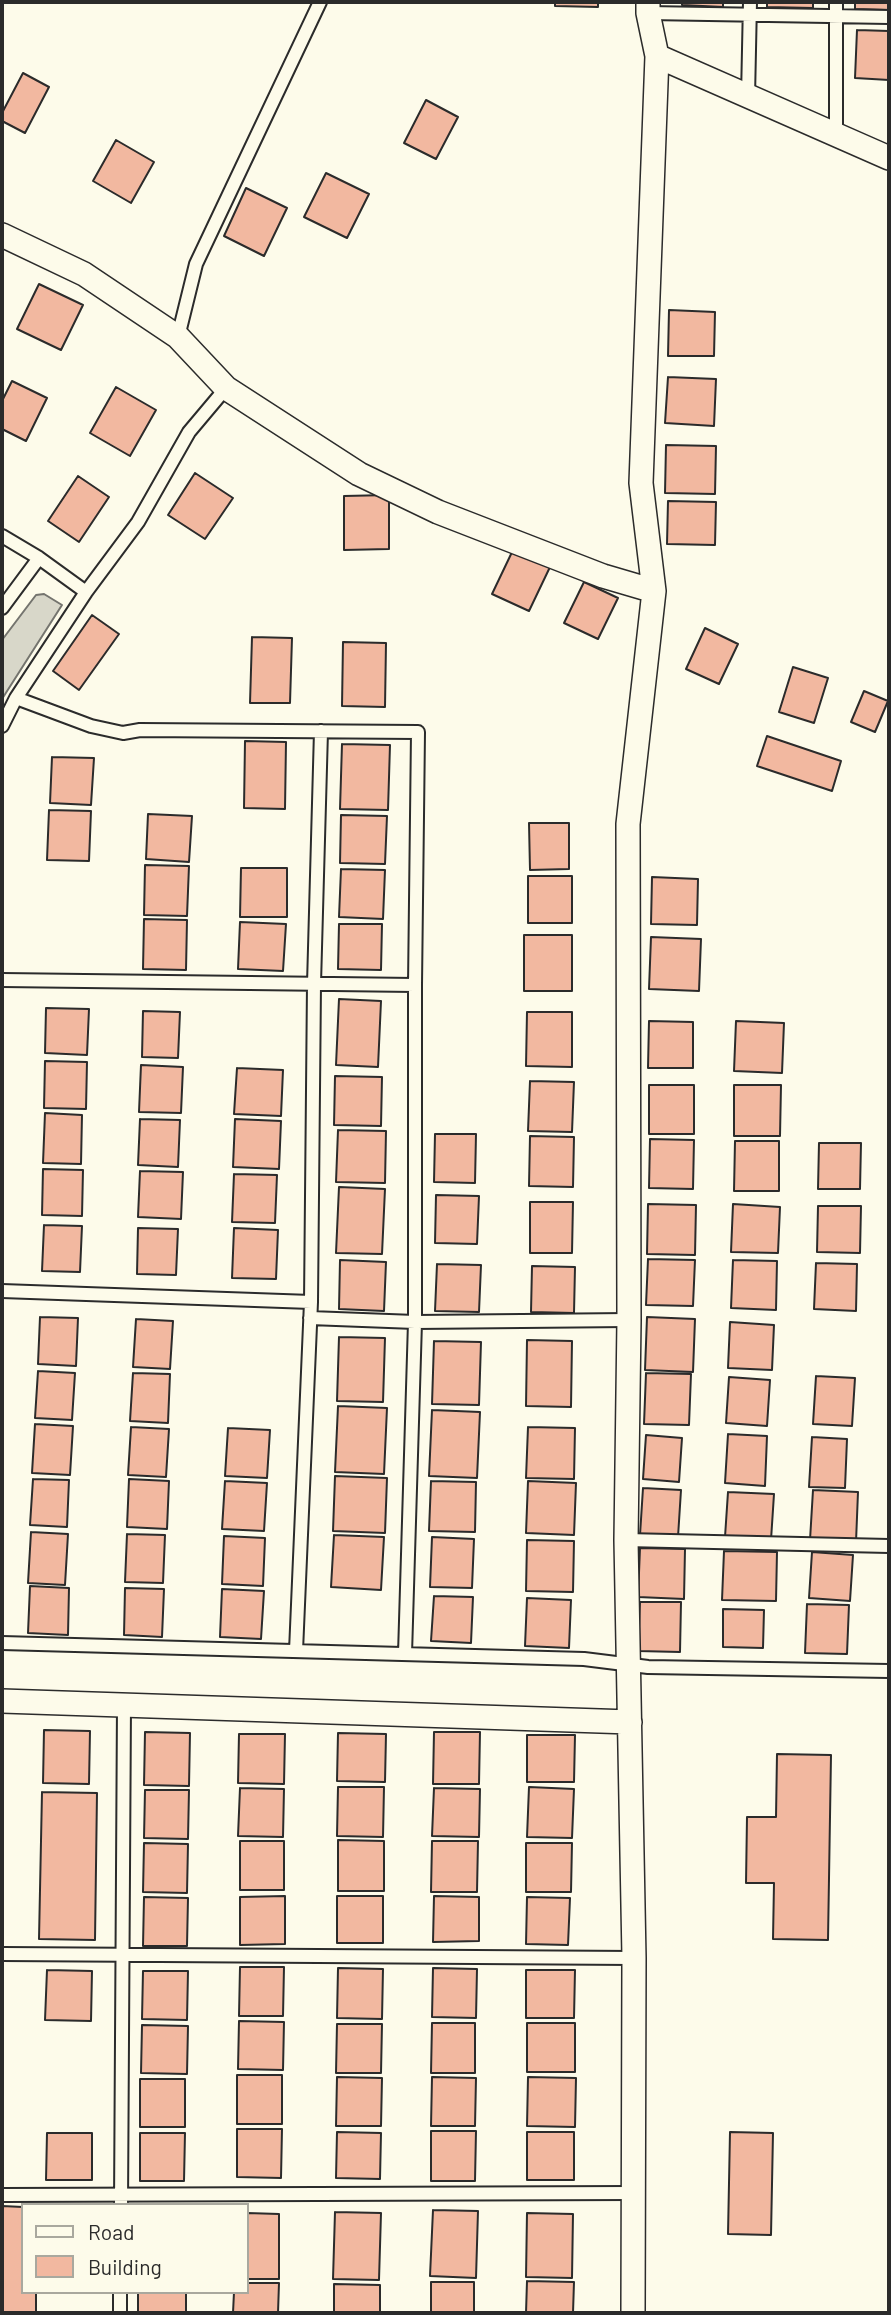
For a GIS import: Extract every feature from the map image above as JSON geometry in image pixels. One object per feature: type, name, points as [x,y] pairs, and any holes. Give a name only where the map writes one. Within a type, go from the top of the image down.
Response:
[{"type":"street","points":[[633,2313],[634,1958],[626,1540],[629,1320],[628,824],[654,591],[641,484],[657,56],[648,7]]},
{"type":"street","points":[[657,56],[889,158]]},
{"type":"street","points":[[2,235],[84,275],[178,337],[226,388],[359,474],[438,512],[603,576],[654,591]]},
{"type":"street","points":[[2,1701],[630,1722]]},
{"type":"lane","points":[[178,337],[196,264],[320,2]]},
{"type":"lane","points":[[836,2],[836,134]]},
{"type":"lane","points":[[648,7],[750,8],[836,16],[889,17]]},
{"type":"lane","points":[[748,97],[750,8]]},
{"type":"lane","points":[[2,726],[16,698],[86,592],[138,522],[189,432],[226,388]]},
{"type":"lane","points":[[2,536],[39,558],[86,592]]},
{"type":"lane","points":[[2,608],[39,558]]},
{"type":"lane","points":[[16,698],[91,726],[123,733],[139,730],[418,732],[415,1322],[405,1654]]},
{"type":"lane","points":[[296,1651],[311,1302],[314,984],[321,731]]},
{"type":"lane","points":[[2,980],[415,985]]},
{"type":"lane","points":[[2,1291],[311,1302]]},
{"type":"lane","points":[[310,1318],[415,1322],[629,1320]]},
{"type":"lane","points":[[626,1540],[889,1546]]},
{"type":"lane","points":[[2,1643],[584,1659],[648,1667],[889,1671]]},
{"type":"lane","points":[[121,2200],[124,1704]]},
{"type":"lane","points":[[2,1954],[634,1958]]},
{"type":"lane","points":[[2,2195],[121,2200],[634,2193]]},
{"type":"lane","points":[[120,2294],[120,2313]]},
{"type":"shaded area","points":[[44,594],[62,605],[2,699],[2,640],[36,595]]},
{"type":"building","points":[[555,2],[598,2],[598,7],[555,6]]},
{"type":"building","points":[[682,2],[723,2],[723,7],[682,5]]},
{"type":"building","points":[[767,2],[813,2],[813,8],[767,7]]},
{"type":"building","points":[[855,2],[889,2],[889,10],[855,9]]},
{"type":"building","points":[[857,30],[889,31],[889,80],[855,78]]},
{"type":"building","points":[[23,73],[49,87],[25,133],[2,121],[2,113]]},
{"type":"building","points":[[426,100],[458,117],[436,159],[404,143]]},
{"type":"building","points":[[116,140],[154,162],[131,203],[93,181]]},
{"type":"building","points":[[326,173],[369,194],[347,238],[304,217]]},
{"type":"building","points":[[246,188],[287,208],[264,256],[224,236]]},
{"type":"building","points":[[39,284],[83,305],[61,350],[17,329]]},
{"type":"building","points":[[669,310],[715,312],[714,356],[668,356]]},
{"type":"building","points":[[668,377],[716,379],[714,426],[665,423]]},
{"type":"building","points":[[12,381],[47,398],[26,441],[2,429],[2,401]]},
{"type":"building","points":[[116,387],[156,410],[130,456],[90,433]]},
{"type":"building","points":[[666,445],[716,446],[715,494],[665,493]]},
{"type":"building","points":[[195,473],[233,498],[205,539],[168,515]]},
{"type":"building","points":[[78,476],[109,497],[79,542],[48,521]]},
{"type":"building","points":[[389,495],[389,549],[344,550],[344,496]]},
{"type":"building","points":[[668,501],[716,502],[715,545],[667,544]]},
{"type":"building","points":[[513,550],[550,567],[529,611],[492,594]]},
{"type":"building","points":[[584,582],[618,598],[598,639],[564,623]]},
{"type":"building","points":[[92,615],[119,634],[79,690],[53,671]]},
{"type":"building","points":[[705,628],[738,644],[719,684],[686,669]]},
{"type":"building","points":[[252,637],[292,638],[290,703],[250,703]]},
{"type":"building","points":[[343,642],[386,643],[385,707],[342,706]]},
{"type":"building","points":[[793,667],[828,678],[814,723],[779,712]]},
{"type":"building","points":[[864,691],[888,701],[875,732],[851,722]]},
{"type":"building","points":[[767,736],[841,761],[832,791],[757,766]]},
{"type":"building","points":[[245,741],[286,742],[285,809],[244,808]]},
{"type":"building","points":[[342,744],[390,745],[388,810],[340,809]]},
{"type":"building","points":[[52,757],[94,758],[91,805],[50,803]]},
{"type":"building","points":[[49,810],[91,811],[89,861],[47,860]]},
{"type":"building","points":[[148,814],[192,816],[189,862],[146,859]]},
{"type":"building","points":[[341,815],[387,816],[385,864],[340,863]]},
{"type":"building","points":[[529,823],[569,823],[569,869],[530,870]]},
{"type":"building","points":[[145,865],[189,866],[187,916],[144,915]]},
{"type":"building","points":[[241,868],[287,868],[287,917],[240,917]]},
{"type":"building","points":[[341,869],[385,870],[383,919],[339,917]]},
{"type":"building","points":[[528,876],[572,876],[572,923],[528,923]]},
{"type":"building","points":[[652,877],[698,879],[697,925],[651,924]]},
{"type":"building","points":[[144,919],[187,920],[186,970],[143,969]]},
{"type":"building","points":[[240,922],[286,924],[283,971],[238,969]]},
{"type":"building","points":[[339,924],[382,924],[381,970],[338,969]]},
{"type":"building","points":[[524,935],[572,935],[572,991],[524,991]]},
{"type":"building","points":[[651,937],[701,939],[699,991],[649,989]]},
{"type":"building","points":[[339,999],[381,1001],[378,1067],[336,1065]]},
{"type":"building","points":[[46,1008],[89,1009],[87,1055],[45,1053]]},
{"type":"building","points":[[143,1011],[180,1012],[178,1058],[142,1057]]},
{"type":"building","points":[[527,1012],[572,1012],[572,1067],[526,1066]]},
{"type":"building","points":[[649,1021],[693,1022],[693,1068],[648,1068]]},
{"type":"building","points":[[736,1021],[784,1023],[782,1073],[734,1071]]},
{"type":"building","points":[[45,1061],[87,1062],[86,1109],[44,1108]]},
{"type":"building","points":[[141,1065],[183,1067],[181,1113],[139,1112]]},
{"type":"building","points":[[237,1068],[283,1070],[281,1116],[234,1114]]},
{"type":"building","points":[[335,1076],[382,1077],[381,1126],[334,1125]]},
{"type":"building","points":[[530,1081],[574,1082],[572,1132],[528,1131]]},
{"type":"building","points":[[649,1085],[694,1085],[694,1134],[649,1134]]},
{"type":"building","points":[[734,1085],[781,1085],[780,1136],[734,1136]]},
{"type":"building","points":[[45,1113],[82,1115],[81,1164],[43,1163]]},
{"type":"building","points":[[140,1119],[180,1120],[178,1167],[138,1165]]},
{"type":"building","points":[[235,1119],[281,1121],[279,1169],[233,1167]]},
{"type":"building","points":[[338,1130],[386,1131],[385,1183],[336,1182]]},
{"type":"building","points":[[435,1134],[476,1134],[475,1183],[434,1182]]},
{"type":"building","points":[[530,1136],[574,1137],[573,1187],[529,1186]]},
{"type":"building","points":[[650,1139],[694,1140],[693,1189],[649,1188]]},
{"type":"building","points":[[735,1141],[779,1141],[779,1191],[734,1191]]},
{"type":"building","points":[[819,1143],[861,1143],[860,1189],[818,1189]]},
{"type":"building","points":[[43,1169],[83,1170],[82,1216],[42,1215]]},
{"type":"building","points":[[140,1171],[183,1172],[181,1219],[138,1217]]},
{"type":"building","points":[[234,1174],[277,1175],[275,1223],[232,1222]]},
{"type":"building","points":[[339,1187],[385,1189],[382,1254],[336,1253]]},
{"type":"building","points":[[436,1195],[479,1196],[477,1244],[435,1243]]},
{"type":"building","points":[[530,1202],[573,1202],[572,1253],[530,1253]]},
{"type":"building","points":[[648,1204],[696,1205],[695,1255],[647,1254]]},
{"type":"building","points":[[733,1204],[780,1207],[778,1253],[731,1252]]},
{"type":"building","points":[[818,1206],[861,1206],[860,1253],[817,1252]]},
{"type":"building","points":[[44,1225],[82,1226],[80,1272],[42,1271]]},
{"type":"building","points":[[138,1228],[178,1229],[176,1275],[137,1274]]},
{"type":"building","points":[[234,1228],[278,1230],[276,1279],[232,1278]]},
{"type":"building","points":[[648,1259],[695,1260],[693,1306],[646,1305]]},
{"type":"building","points":[[340,1260],[386,1262],[384,1311],[339,1309]]},
{"type":"building","points":[[733,1260],[777,1261],[776,1310],[731,1308]]},
{"type":"building","points":[[816,1263],[857,1264],[856,1311],[814,1309]]},
{"type":"building","points":[[437,1264],[481,1265],[479,1312],[435,1311]]},
{"type":"building","points":[[532,1266],[575,1267],[574,1313],[531,1312]]},
{"type":"building","points":[[40,1317],[78,1318],[76,1366],[38,1364]]},
{"type":"building","points":[[647,1317],[695,1319],[693,1372],[645,1370]]},
{"type":"building","points":[[136,1319],[173,1321],[170,1369],[133,1367]]},
{"type":"building","points":[[730,1322],[774,1325],[772,1370],[728,1368]]},
{"type":"building","points":[[339,1337],[385,1338],[383,1402],[337,1401]]},
{"type":"building","points":[[527,1340],[572,1341],[571,1407],[526,1406]]},
{"type":"building","points":[[434,1341],[481,1342],[479,1405],[432,1404]]},
{"type":"building","points":[[38,1371],[75,1373],[72,1420],[35,1418]]},
{"type":"building","points":[[133,1373],[170,1374],[168,1423],[130,1421]]},
{"type":"building","points":[[646,1373],[691,1374],[689,1425],[644,1424]]},
{"type":"building","points":[[816,1376],[855,1378],[852,1426],[813,1424]]},
{"type":"building","points":[[729,1377],[770,1380],[767,1426],[726,1423]]},
{"type":"building","points":[[338,1406],[387,1408],[384,1474],[335,1472]]},
{"type":"building","points":[[432,1410],[480,1412],[477,1478],[429,1476]]},
{"type":"building","points":[[35,1424],[73,1426],[70,1475],[32,1473]]},
{"type":"building","points":[[131,1427],[169,1429],[166,1477],[128,1475]]},
{"type":"building","points":[[528,1427],[575,1428],[574,1479],[526,1478]]},
{"type":"building","points":[[228,1428],[270,1430],[267,1478],[225,1476]]},
{"type":"building","points":[[728,1434],[767,1436],[765,1486],[725,1483]]},
{"type":"building","points":[[646,1435],[682,1438],[679,1482],[643,1479]]},
{"type":"building","points":[[812,1437],[847,1439],[845,1488],[809,1487]]},
{"type":"building","points":[[335,1476],[387,1478],[385,1533],[333,1531]]},
{"type":"building","points":[[33,1479],[69,1480],[67,1527],[30,1525]]},
{"type":"building","points":[[129,1479],[169,1481],[167,1529],[127,1527]]},
{"type":"building","points":[[225,1481],[267,1483],[264,1531],[222,1529]]},
{"type":"building","points":[[431,1481],[476,1482],[475,1532],[429,1531]]},
{"type":"building","points":[[528,1481],[576,1483],[574,1535],[526,1533]]},
{"type":"building","points":[[643,1488],[681,1490],[678,1537],[640,1535]]},
{"type":"building","points":[[813,1490],[858,1492],[856,1542],[810,1540]]},
{"type":"building","points":[[728,1492],[774,1494],[771,1540],[725,1537]]},
{"type":"building","points":[[31,1532],[68,1534],[65,1585],[28,1583]]},
{"type":"building","points":[[127,1534],[165,1535],[163,1583],[125,1582]]},
{"type":"building","points":[[334,1535],[384,1537],[381,1590],[331,1587]]},
{"type":"building","points":[[224,1536],[265,1538],[263,1586],[222,1584]]},
{"type":"building","points":[[432,1537],[474,1539],[472,1588],[430,1587]]},
{"type":"building","points":[[527,1540],[574,1541],[573,1592],[526,1591]]},
{"type":"building","points":[[640,1548],[685,1549],[684,1599],[638,1597]]},
{"type":"building","points":[[724,1551],[777,1552],[776,1601],[722,1600]]},
{"type":"building","points":[[812,1552],[853,1555],[850,1601],[809,1598]]},
{"type":"building","points":[[30,1586],[69,1588],[68,1635],[28,1633]]},
{"type":"building","points":[[125,1588],[164,1589],[162,1637],[124,1635]]},
{"type":"building","points":[[222,1589],[264,1591],[261,1639],[220,1637]]},
{"type":"building","points":[[434,1596],[473,1597],[471,1643],[431,1641]]},
{"type":"building","points":[[527,1598],[571,1600],[569,1648],[525,1646]]},
{"type":"building","points":[[640,1602],[681,1602],[680,1652],[638,1651]]},
{"type":"building","points":[[807,1604],[849,1605],[847,1654],[805,1653]]},
{"type":"building","points":[[723,1609],[764,1610],[763,1648],[723,1647]]},
{"type":"building","points":[[44,1730],[90,1731],[89,1784],[43,1783]]},
{"type":"building","points":[[145,1732],[190,1733],[189,1786],[144,1785]]},
{"type":"building","points":[[434,1732],[480,1732],[479,1784],[433,1784]]},
{"type":"building","points":[[338,1733],[386,1734],[385,1782],[337,1781]]},
{"type":"building","points":[[239,1734],[285,1734],[284,1784],[238,1783]]},
{"type":"building","points":[[527,1735],[575,1735],[574,1782],[527,1782]]},
{"type":"building","points":[[777,1754],[831,1755],[828,1940],[773,1939],[774,1883],[746,1883],[747,1817],[776,1817]]},
{"type":"building","points":[[338,1787],[384,1787],[383,1837],[337,1836]]},
{"type":"building","points":[[529,1787],[574,1789],[572,1838],[527,1837]]},
{"type":"building","points":[[240,1788],[284,1789],[283,1837],[238,1836]]},
{"type":"building","points":[[434,1788],[480,1789],[479,1837],[432,1836]]},
{"type":"building","points":[[145,1790],[189,1790],[188,1839],[144,1838]]},
{"type":"building","points":[[42,1792],[97,1793],[95,1940],[39,1939]]},
{"type":"building","points":[[338,1840],[384,1841],[384,1891],[338,1891]]},
{"type":"building","points":[[240,1841],[284,1841],[284,1890],[240,1890]]},
{"type":"building","points":[[432,1841],[478,1841],[477,1892],[431,1892]]},
{"type":"building","points":[[144,1843],[188,1844],[187,1893],[143,1892]]},
{"type":"building","points":[[526,1843],[572,1843],[571,1892],[526,1892]]},
{"type":"building","points":[[285,1896],[285,1944],[240,1945],[240,1897]]},
{"type":"building","points":[[337,1896],[383,1896],[383,1943],[337,1943]]},
{"type":"building","points":[[434,1896],[479,1897],[479,1941],[433,1942]]},
{"type":"building","points":[[144,1897],[188,1898],[187,1946],[143,1946]]},
{"type":"building","points":[[527,1897],[570,1898],[568,1945],[526,1944]]},
{"type":"building","points":[[240,1967],[284,1967],[283,2016],[239,2016]]},
{"type":"building","points":[[338,1968],[383,1969],[382,2019],[337,2018]]},
{"type":"building","points":[[433,1968],[477,1969],[476,2018],[432,2017]]},
{"type":"building","points":[[47,1970],[92,1971],[91,2021],[45,2020]]},
{"type":"building","points":[[526,1970],[575,1970],[574,2018],[526,2018]]},
{"type":"building","points":[[143,1971],[188,1971],[187,2020],[142,2019]]},
{"type":"building","points":[[239,2021],[284,2022],[283,2070],[238,2069]]},
{"type":"building","points":[[432,2023],[475,2023],[475,2073],[431,2073]]},
{"type":"building","points":[[527,2023],[575,2023],[575,2072],[527,2072]]},
{"type":"building","points":[[337,2024],[382,2024],[381,2073],[336,2073]]},
{"type":"building","points":[[142,2025],[188,2026],[187,2074],[141,2073]]},
{"type":"building","points":[[237,2075],[282,2075],[282,2124],[237,2124]]},
{"type":"building","points":[[337,2077],[382,2078],[381,2126],[336,2126]]},
{"type":"building","points":[[432,2077],[476,2078],[475,2126],[431,2126]]},
{"type":"building","points":[[528,2077],[576,2078],[575,2127],[527,2126]]},
{"type":"building","points":[[140,2079],[185,2079],[185,2127],[140,2127]]},
{"type":"building","points":[[237,2129],[282,2129],[281,2178],[237,2177]]},
{"type":"building","points":[[431,2131],[476,2131],[475,2181],[431,2181]]},
{"type":"building","points":[[337,2132],[381,2133],[380,2179],[336,2178]]},
{"type":"building","points":[[527,2132],[574,2132],[574,2180],[527,2180]]},
{"type":"building","points":[[730,2132],[773,2133],[771,2235],[728,2234]]},
{"type":"building","points":[[47,2133],[92,2133],[92,2180],[46,2180]]},
{"type":"building","points":[[140,2133],[185,2133],[184,2181],[140,2181]]},
{"type":"building","points":[[2,2206],[21,2207],[21,2294],[36,2294],[36,2313],[2,2313]]},
{"type":"building","points":[[433,2210],[478,2211],[476,2278],[430,2276]]},
{"type":"building","points":[[335,2212],[381,2213],[379,2280],[333,2279]]},
{"type":"building","points":[[248,2213],[279,2214],[279,2279],[248,2279]]},
{"type":"building","points":[[527,2213],[573,2214],[572,2278],[526,2277]]},
{"type":"building","points":[[527,2281],[574,2282],[573,2313],[526,2313]]},
{"type":"building","points":[[431,2282],[474,2282],[474,2313],[431,2313]]},
{"type":"building","points":[[248,2283],[279,2283],[278,2313],[233,2313],[234,2294],[248,2294]]},
{"type":"building","points":[[334,2284],[380,2285],[380,2313],[334,2313]]},
{"type":"building","points":[[138,2294],[186,2294],[186,2313],[138,2313]]}]
